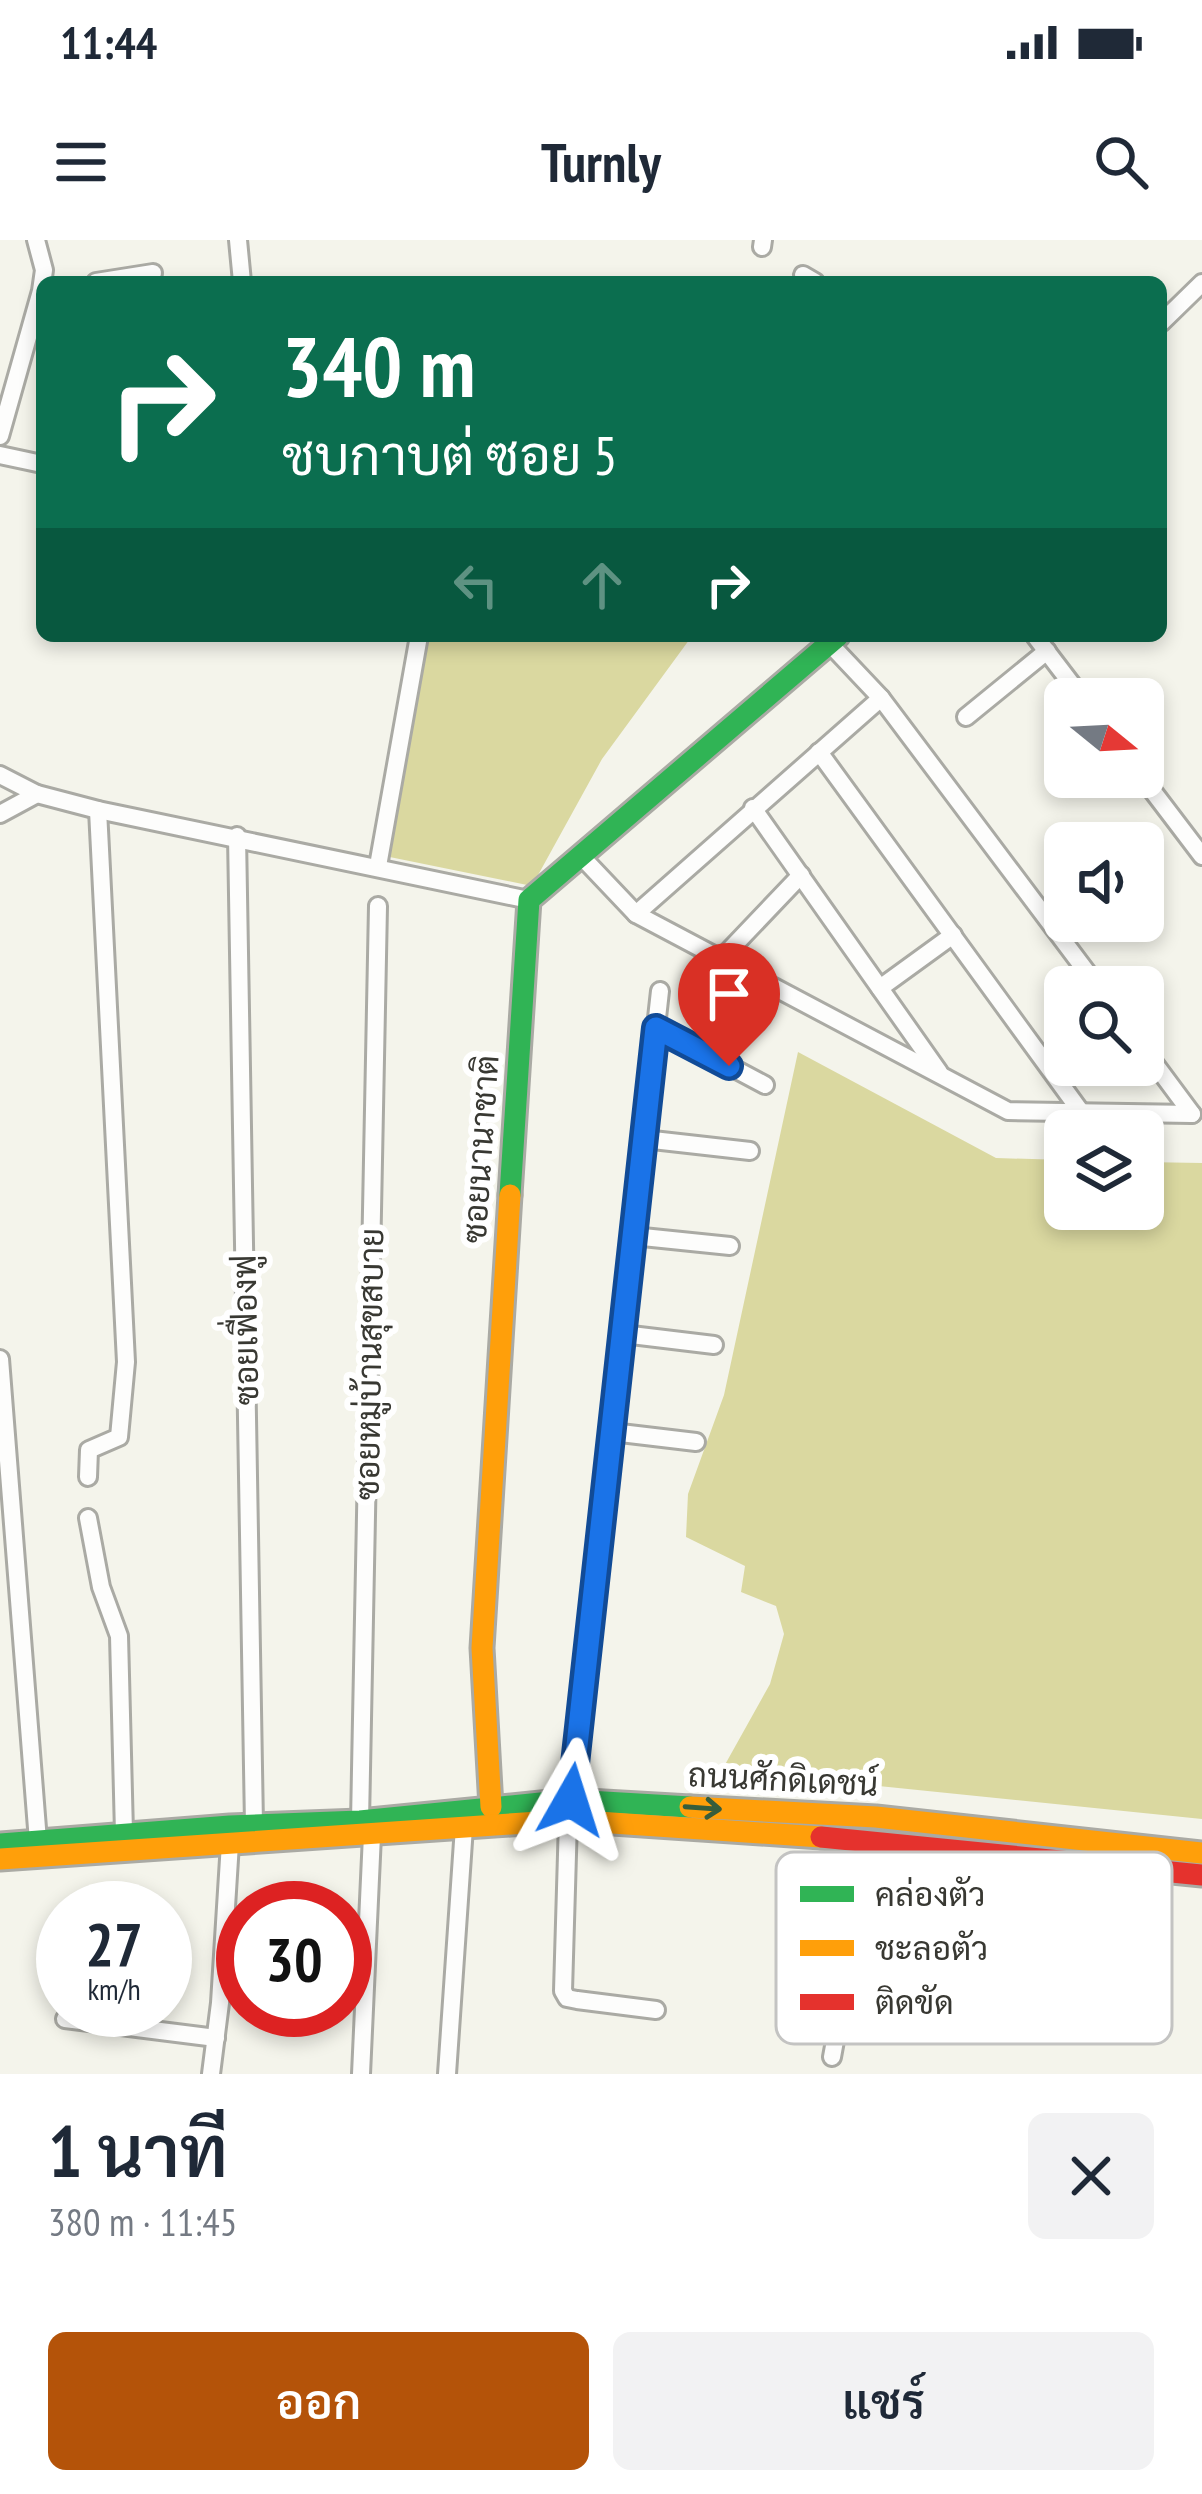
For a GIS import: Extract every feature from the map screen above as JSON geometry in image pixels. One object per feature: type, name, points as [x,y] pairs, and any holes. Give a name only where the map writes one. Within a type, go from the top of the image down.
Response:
[{"type":"main road","points":[[529,900],[832,642]]},
{"type":"main road","name":"ซอยนานาชาติ","points":[[491,1807],[482,1648],[529,900]]},
{"type":"main road","name":"ถนนศักดิเดชน์","points":[[0,1844],[254,1825],[366,1828],[491,1807],[876,1817],[1202,1853]]},
{"type":"main road","points":[[0,1858],[230,1844],[366,1828],[464,1827],[569,1810],[982,1852]]},
{"type":"main road","points":[[1172,1872],[1202,1875]]},
{"type":"street","points":[[36,240],[43,276]]},
{"type":"street","points":[[238,240],[241,276]]},
{"type":"street","points":[[134,276],[153,273]]},
{"type":"street","points":[[1167,316],[1202,283]]},
{"type":"street","points":[[0,436],[36,309]]},
{"type":"street","points":[[0,455],[36,463]]},
{"type":"street","points":[[379,866],[418,642]]},
{"type":"street","points":[[836,642],[1081,966]]},
{"type":"street","points":[[966,717],[1041,644],[1067,678]]},
{"type":"street","points":[[636,914],[881,698]]},
{"type":"street","points":[[819,752],[1080,1110]]},
{"type":"street","points":[[0,775],[37,794],[98,810],[529,900]]},
{"type":"street","points":[[0,814],[37,794]]},
{"type":"street","points":[[1158,798],[1202,856]]},
{"type":"street","points":[[753,808],[941,1075]]},
{"type":"street","points":[[88,1477],[89,1450],[119,1437],[126,1361],[98,810]]},
{"type":"street","name":"ซอยเฟื่องฟู","points":[[237,836],[254,1825]]},
{"type":"street","points":[[580,856],[636,914],[1008,1111],[1044,1111]]},
{"type":"street","points":[[721,958],[801,875]]},
{"type":"street","name":"ซอยหมู่บ้านสุขสบาย","points":[[361,2074],[378,906]]},
{"type":"street","points":[[880,988],[953,935]]},
{"type":"street","points":[[656,2011],[570,1999],[563,1991],[569,1810],[660,991]]},
{"type":"street","points":[[656,1028],[765,1085]]},
{"type":"street","points":[[1164,1076],[1192,1114],[1164,1113]]},
{"type":"street","points":[[644,1139],[750,1151]]},
{"type":"street","points":[[633,1236],[730,1246]]},
{"type":"street","points":[[623,1334],[714,1345]]},
{"type":"street","points":[[0,1359],[38,1841]]},
{"type":"street","points":[[612,1432],[696,1442]]},
{"type":"street","points":[[88,1518],[100,1587],[118,1636],[124,1833]]},
{"type":"street","points":[[448,2074],[464,1827]]},
{"type":"street","points":[[870,1852],[872,1840]]},
{"type":"street","points":[[211,2074],[230,1844]]},
{"type":"street","points":[[945,1852],[946,1848]]},
{"type":"street","points":[[192,2035],[216,2038]]},
{"type":"street","points":[[832,2057],[834,2044]]},
{"type":"shaded area","points":[[420,642],[688,642],[602,759],[532,886],[370,853]]},
{"type":"shaded area","points":[[798,1052],[996,1158],[1044,1159],[1044,1230],[1164,1230],[1164,1162],[1202,1163],[1202,1819],[722,1770],[770,1684],[784,1634],[776,1606],[741,1592],[745,1566],[686,1537],[688,1494],[724,1395]]},
{"type":"traffic: fast","points":[[510,1195],[529,900],[831,642]]},
{"type":"traffic: fast","points":[[0,1844],[360,1821],[570,1800],[690,1807]]},
{"type":"traffic: slow","points":[[491,1807],[482,1648],[510,1195]]},
{"type":"traffic: slow","points":[[690,1807],[876,1817],[1202,1853]]},
{"type":"traffic: slow","points":[[0,1859],[568,1820],[821,1837]]},
{"type":"traffic: jam","points":[[821,1837],[971,1852]]},
{"type":"traffic: jam","points":[[1172,1872],[1202,1875]]},
{"type":"route","points":[[571,1800],[656,1028],[729,1066]]}]
